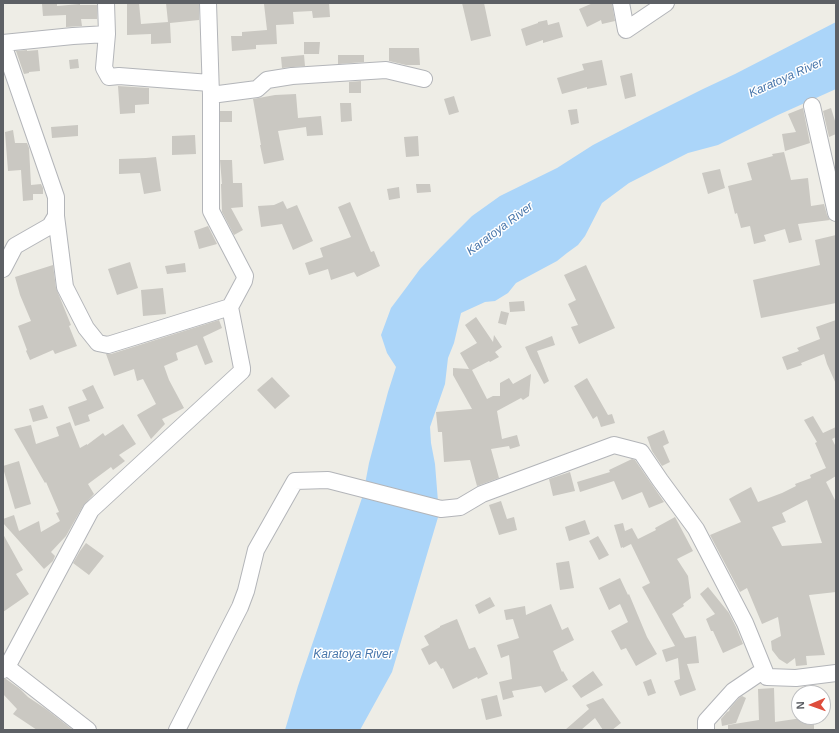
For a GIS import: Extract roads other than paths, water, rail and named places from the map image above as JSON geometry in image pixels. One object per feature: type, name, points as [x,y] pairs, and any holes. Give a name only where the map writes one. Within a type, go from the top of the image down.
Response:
[{"type":"street","points":[[106,3],[107,34],[104,68],[109,77],[119,76],[211,89],[257,89],[267,80],[292,76],[386,70],[424,79]]},
{"type":"street","points":[[88,730],[5,669],[91,510],[242,372],[230,307],[244,281],[245,276],[211,211],[211,89],[208,3]]},
{"type":"street","points":[[621,3],[626,30],[666,3]]},
{"type":"street","points":[[107,34],[3,43],[56,197],[56,216],[65,287],[86,328],[98,344],[108,345],[230,307]]},
{"type":"street","points":[[812,106],[836,213]]},
{"type":"street","points":[[3,269],[15,246],[50,226],[56,216]]},
{"type":"street","points":[[177,730],[240,607],[246,591],[256,550],[295,481],[328,480],[441,509],[460,507],[482,494],[614,445],[641,452],[696,529],[745,623],[767,677],[796,678],[836,673]]},
{"type":"street","points":[[706,730],[706,720],[734,691],[764,670]]},
{"type":"water","name":"Karatoya River","points":[[836,22],[836,89],[778,115],[718,145],[688,153],[629,183],[602,203],[585,236],[578,245],[557,261],[516,283],[508,293],[495,301],[485,302],[461,313],[454,343],[448,358],[445,384],[430,427],[439,514],[392,672],[360,730],[285,730],[298,686],[363,495],[369,463],[396,367],[387,353],[381,335],[391,308],[420,269],[472,216],[500,196],[557,168],[593,145],[645,118]]}]
